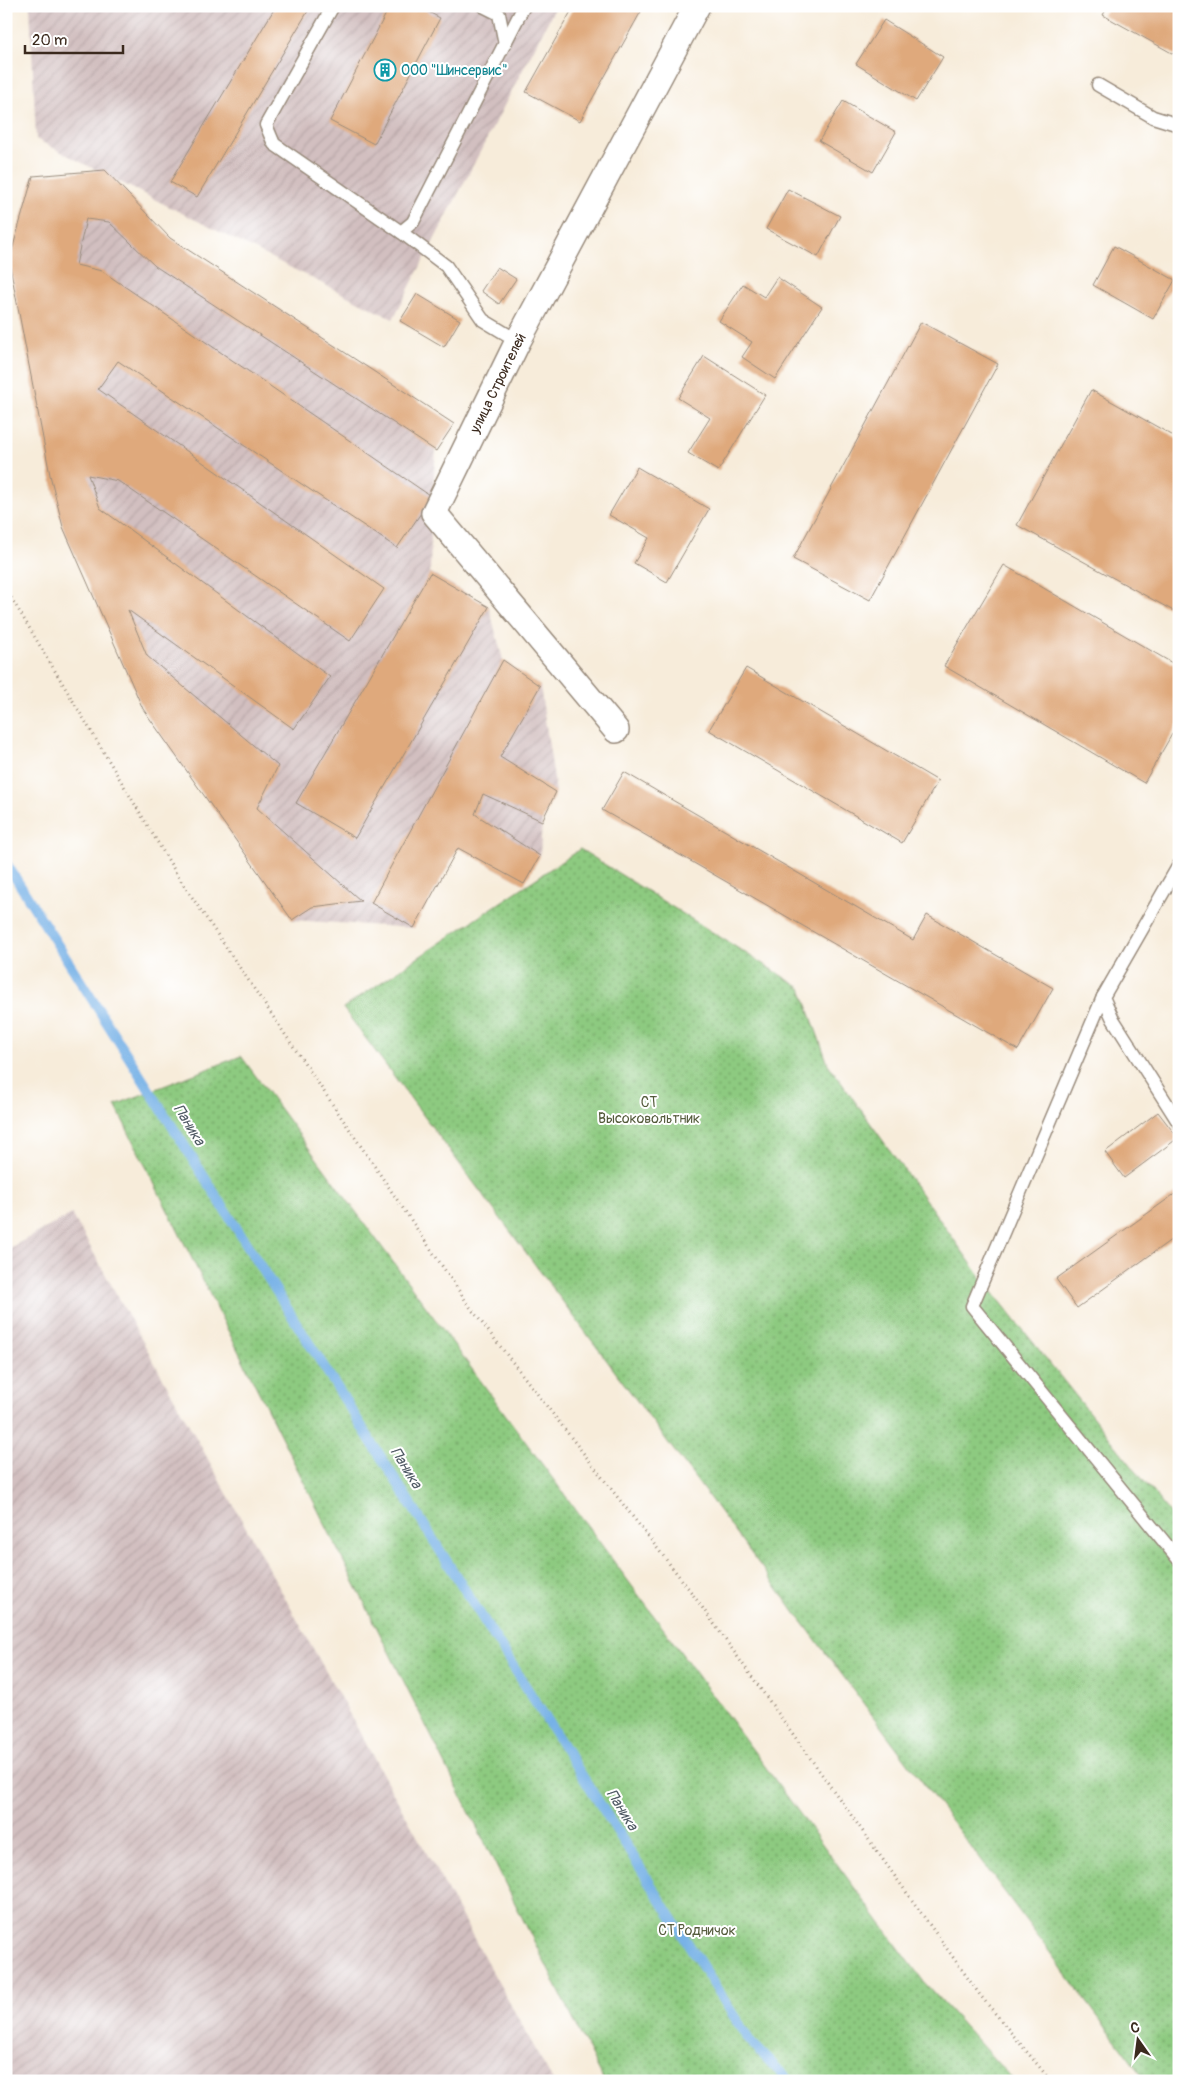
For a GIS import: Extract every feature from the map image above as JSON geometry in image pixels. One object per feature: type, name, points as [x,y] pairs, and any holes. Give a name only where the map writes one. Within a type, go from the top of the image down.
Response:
[{"type":"street","name":"улица Строителей","points":[[616,730],[434,513],[518,341],[697,6]]},
{"type":"lane","points":[[333,6],[266,125],[274,144],[401,232],[446,266],[483,320],[518,341]]},
{"type":"lane","points":[[483,6],[499,14],[505,44]]},
{"type":"lane","points":[[401,232],[413,222],[524,6]]},
{"type":"lane","points":[[1098,86],[1153,117],[1179,125]]},
{"type":"lane","points":[[1179,865],[1103,997],[972,1306],[1179,1560]]},
{"type":"lane","points":[[1103,997],[1113,1019],[1179,1123]]},
{"type":"path","points":[[6,589],[179,878],[472,1310],[689,1589],[980,1995],[1051,2081]]},
{"type":"shaded area","points":[[30,6],[556,6],[393,319],[114,179],[170,238],[454,424],[436,451],[432,497],[430,572],[489,607],[503,660],[540,686],[556,792],[542,821],[540,856],[524,884],[458,848],[414,928],[292,920],[143,709],[63,527],[50,475],[9,261],[33,176],[98,171],[36,139]]},
{"type":"shaded area","points":[[72,1214],[553,2081],[6,2081],[6,1250]]},
{"type":"green space","name":"СТ Высоковольтник","points":[[580,849],[801,988],[828,1064],[980,1276],[1179,1525],[1179,2081],[1146,2081],[343,1008]]},
{"type":"green space","name":"СТ Родничок","points":[[241,1056],[924,1982],[1014,2081],[604,2081],[115,1105]]},
{"type":"building","points":[[276,6],[311,6],[197,197],[170,182]]},
{"type":"building","name":"ООО \"Шинсервис\"","points":[[390,6],[417,6],[440,18],[374,144],[330,121]]},
{"type":"building","points":[[574,6],[644,6],[580,121],[526,92]]},
{"type":"building","points":[[1108,6],[1179,6],[1179,57],[1103,15]]},
{"type":"building","points":[[884,20],[943,57],[916,101],[856,64]]},
{"type":"building","points":[[843,101],[896,132],[873,172],[819,141]]},
{"type":"building","points":[[105,170],[170,238],[454,424],[436,451],[155,266],[109,222],[86,219],[76,265],[102,271],[432,497],[397,548],[118,361],[98,389],[384,589],[350,641],[118,481],[88,475],[100,508],[330,677],[294,729],[128,610],[147,656],[278,766],[257,808],[361,901],[312,907],[292,920],[143,709],[63,527],[50,475],[9,261],[33,176]]},
{"type":"building","points":[[788,189],[840,216],[818,257],[766,229]]},
{"type":"building","points":[[1114,246],[1175,280],[1153,319],[1093,285]]},
{"type":"building","points":[[497,267],[516,279],[499,304],[481,291]]},
{"type":"building","points":[[777,277],[822,307],[775,379],[742,357],[752,342],[719,321],[743,284],[764,297]]},
{"type":"building","points":[[417,294],[460,320],[444,347],[400,321]]},
{"type":"building","points":[[921,322],[998,364],[870,600],[793,559]]},
{"type":"building","points":[[704,356],[765,395],[718,471],[688,453],[710,418],[678,398]]},
{"type":"building","points":[[1091,390],[1179,439],[1179,614],[1017,525]]},
{"type":"building","points":[[637,467],[709,509],[667,582],[634,563],[649,538],[609,515]]},
{"type":"building","points":[[1004,565],[1179,667],[1179,722],[1144,783],[944,666]]},
{"type":"building","points":[[430,573],[489,607],[355,838],[296,803]]},
{"type":"building","points":[[503,660],[540,686],[500,757],[556,792],[542,821],[483,794],[475,814],[540,856],[524,884],[458,848],[414,928],[371,903]]},
{"type":"building","points":[[746,668],[938,781],[902,843],[709,730]]},
{"type":"building","points":[[624,772],[913,940],[927,915],[1053,988],[1018,1050],[602,810]]},
{"type":"building","points":[[1158,1112],[1178,1138],[1124,1178],[1105,1152]]},
{"type":"building","points":[[1176,1193],[1179,1196],[1179,1234],[1077,1308],[1056,1279]]},
{"type":"waterway","name":"Паника","points":[[6,863],[749,2040],[789,2081]]},
{"type":"place","name":"ООО \"Шинсервис\"","points":[[385,70]]}]
